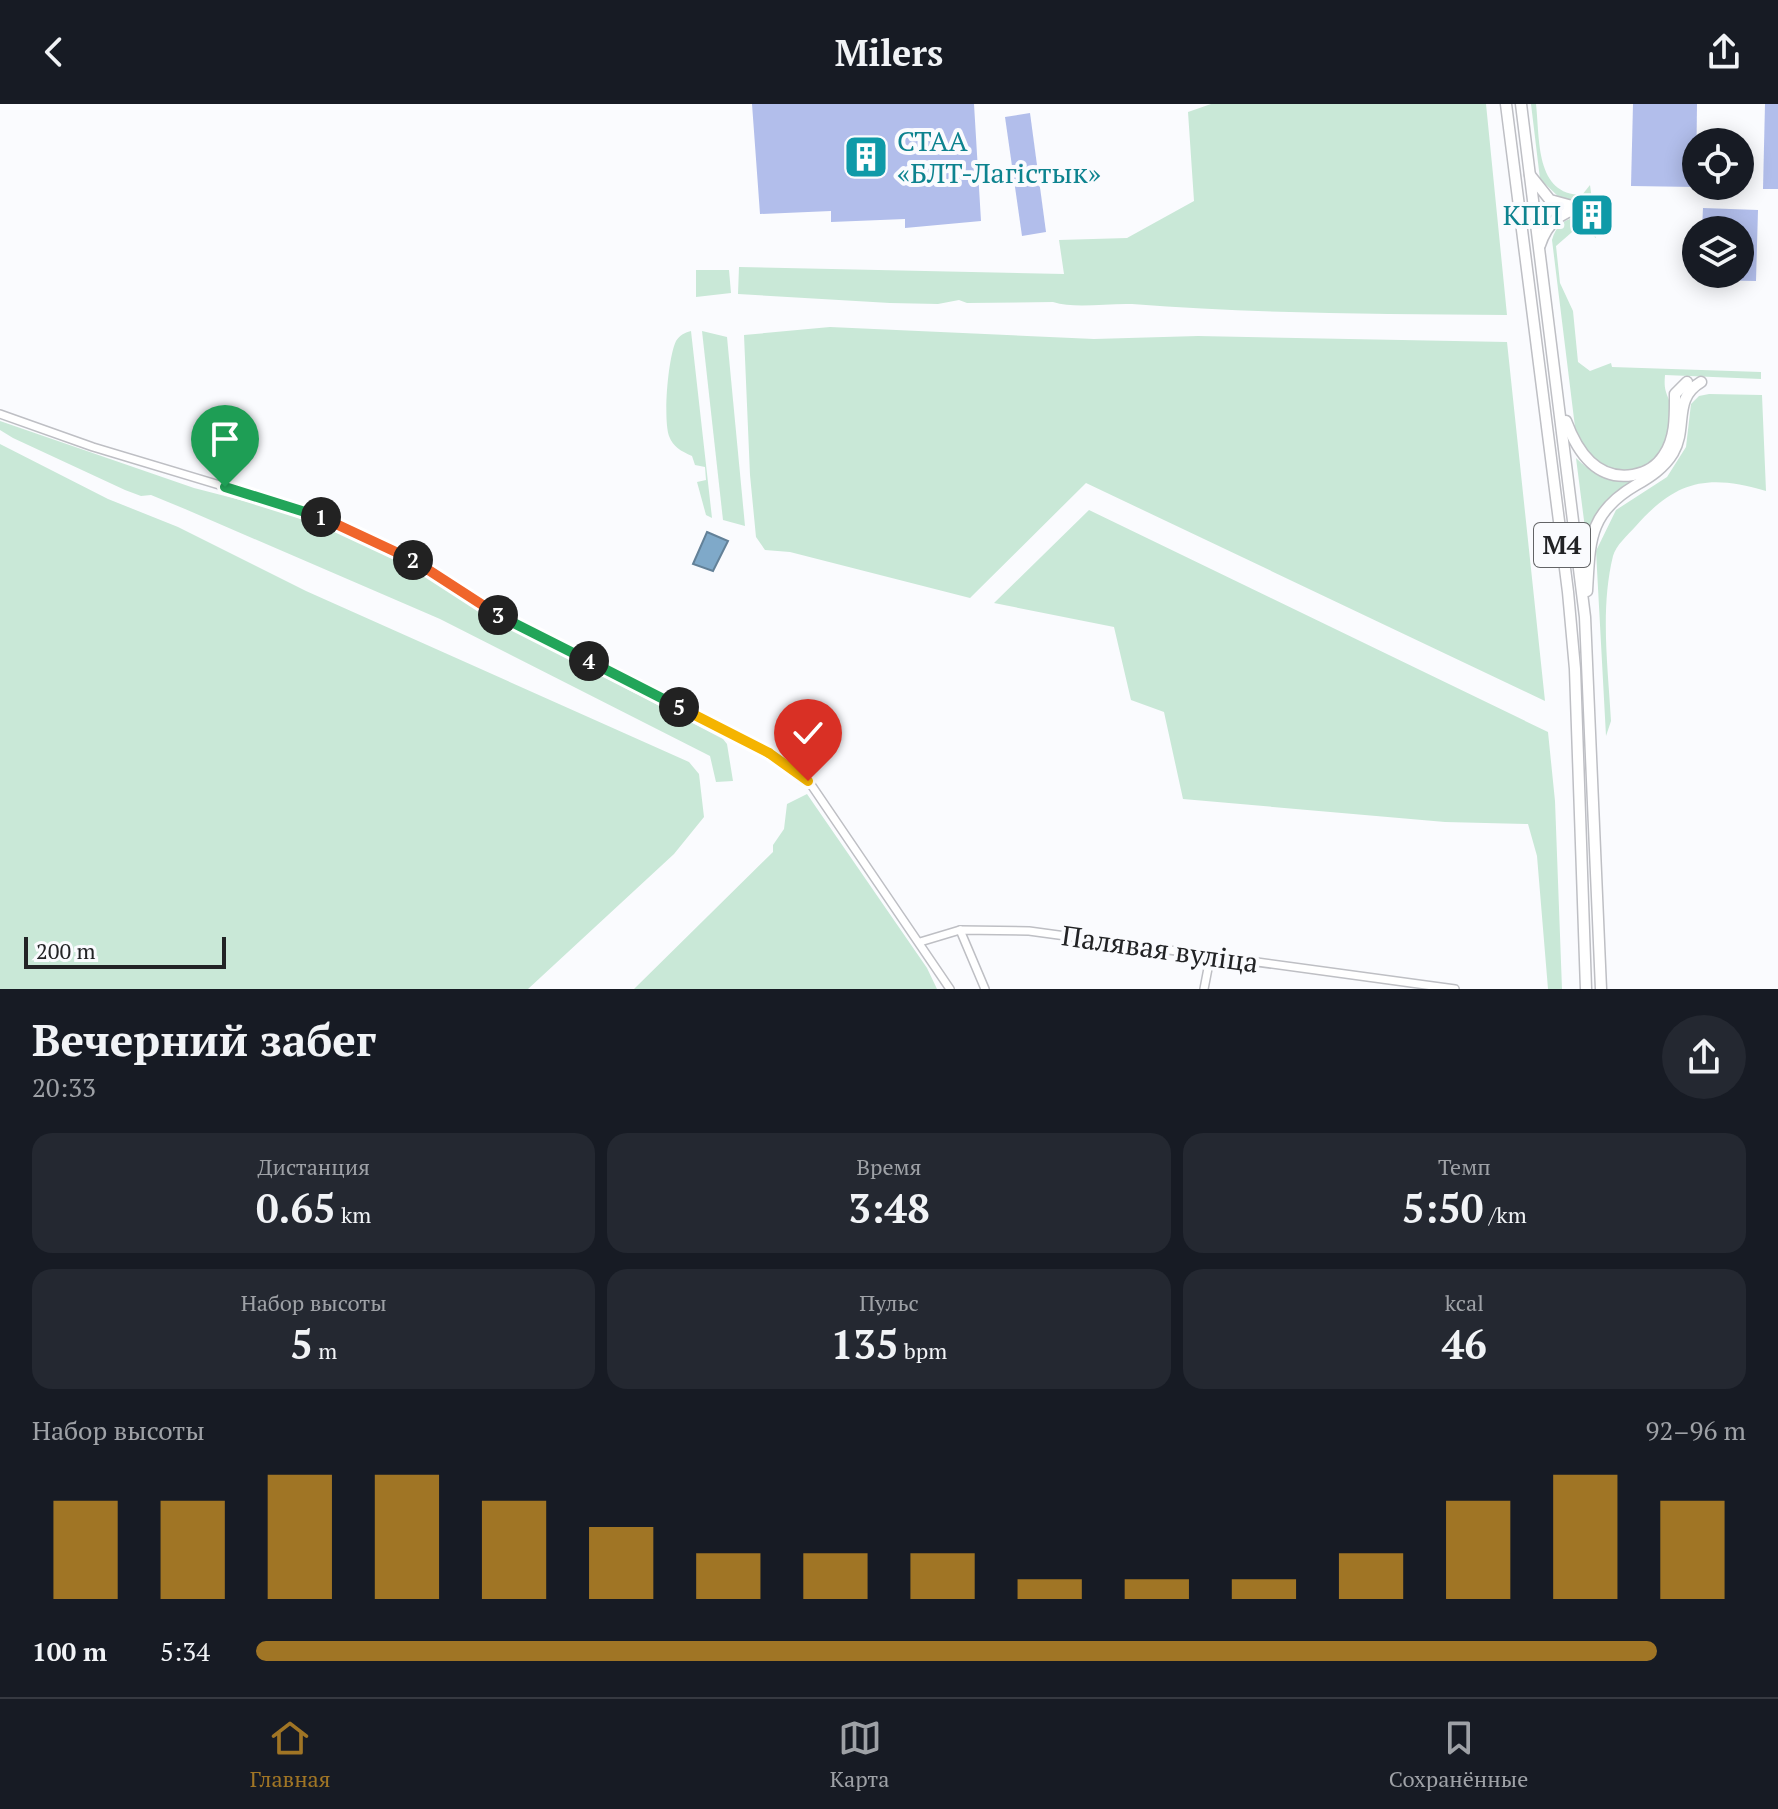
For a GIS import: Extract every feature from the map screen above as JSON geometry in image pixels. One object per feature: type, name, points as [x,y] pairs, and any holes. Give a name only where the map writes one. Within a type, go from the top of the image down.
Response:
[{"type":"highway","name":"М4","points":[[1506,104],[1572,639],[1586,989]]},
{"type":"highway","name":"М4","points":[[1521,104],[1585,617],[1601,989]]},
{"type":"highway","points":[[1529,174],[1550,200],[1566,206],[1582,207],[1565,211],[1553,221],[1538,251]]},
{"type":"highway","points":[[1559,404],[1573,440],[1591,464],[1614,475],[1636,475],[1648,470],[1665,453],[1674,428],[1675,394],[1687,382]]},
{"type":"highway","points":[[1585,617],[1591,540],[1596,524],[1610,502],[1657,471],[1672,456],[1680,435],[1684,398],[1691,388],[1701,382]]},
{"type":"street","points":[[0,414],[93,447],[296,508],[349,528],[402,552],[513,623],[776,756],[812,786],[950,989]]},
{"type":"street","points":[[960,930],[985,989]]},
{"type":"street","name":"Палявая вуліца","points":[[920,942],[960,930],[1029,931],[1455,989]]},
{"type":"street","points":[[1204,989],[1210,958]]},
{"type":"green space","points":[[1211,104],[1486,104],[1507,315],[1273,312],[1132,304],[967,303],[959,300],[938,304],[890,303],[738,294],[739,267],[1064,274],[1059,240],[1127,238],[1194,201],[1188,112]]},
{"type":"green space","points":[[1531,104],[1536,104],[1540,148],[1548,175],[1556,186],[1567,193],[1582,195],[1590,185],[1592,200],[1563,201],[1540,179]]},
{"type":"green space","points":[[1580,217],[1582,223],[1595,224],[1596,238],[1579,226],[1556,246],[1560,283],[1573,311],[1578,362],[1590,371],[1611,363],[1612,367],[1761,372],[1761,379],[1665,375],[1671,409],[1670,428],[1664,445],[1648,467],[1621,470],[1601,466],[1586,452],[1575,427],[1552,240],[1562,223]]},
{"type":"green space","points":[[696,270],[729,270],[731,293],[696,297]]},
{"type":"green space","points":[[830,327],[1094,339],[1198,336],[1507,342],[1545,701],[1086,483],[970,598],[790,552],[765,550],[756,537],[744,335]]},
{"type":"green space","points":[[691,331],[712,518],[706,515],[697,482],[706,480],[705,467],[695,465],[692,456],[675,446],[667,427],[667,388],[673,349],[679,337]]},
{"type":"green space","points":[[702,331],[727,337],[745,526],[723,520]]},
{"type":"green space","points":[[1762,395],[1766,491],[1727,483],[1694,485],[1679,490],[1650,511],[1622,540],[1613,556],[1607,597],[1611,721],[1606,736],[1596,551],[1616,510],[1667,477],[1686,447],[1691,404],[1699,396]]},
{"type":"green space","points":[[0,421],[194,488],[272,508],[384,550],[504,625],[723,739],[727,744],[733,781],[716,782],[710,756],[440,619],[151,495],[141,496],[125,490],[13,438],[0,430]]},
{"type":"green space","points":[[0,444],[108,499],[178,527],[306,591],[689,762],[699,774],[704,817],[674,854],[528,989],[0,989]]},
{"type":"green space","points":[[1576,458],[1599,474],[1624,478],[1643,476],[1608,501],[1586,536]]},
{"type":"green space","points":[[1089,510],[1548,732],[1555,801],[1562,989],[1548,989],[1537,856],[1528,824],[1445,822],[1183,799],[1164,712],[1131,700],[1114,627],[994,603]]},
{"type":"green space","points":[[807,794],[927,968],[937,989],[634,989],[773,852],[773,845],[784,829],[787,804]]},
{"type":"water","points":[[707,532],[728,541],[713,571],[693,564]]},
{"type":"building","name":"СТАА «БЛТ-Лагістык»","points":[[752,104],[974,104],[981,221],[905,228],[905,219],[831,222],[831,211],[760,214]]},
{"type":"building","points":[[1633,104],[1697,104],[1697,128],[1682,128],[1682,187],[1631,186]]},
{"type":"building","points":[[1765,104],[1778,104],[1778,189],[1763,189]]},
{"type":"building","points":[[1030,113],[1046,232],[1022,236],[1005,117]]},
{"type":"building","points":[[1703,208],[1758,210],[1756,281],[1754,216],[1703,216]]},
{"type":"place","name":"СТАА «БЛТ-Лагістык»","points":[[866,157]]},
{"type":"place","name":"КПП","points":[[1592,215]]},
{"type":"route","points":[[225,487],[296,508],[402,552],[513,623],[759,747],[792,766],[808,781]]}]
